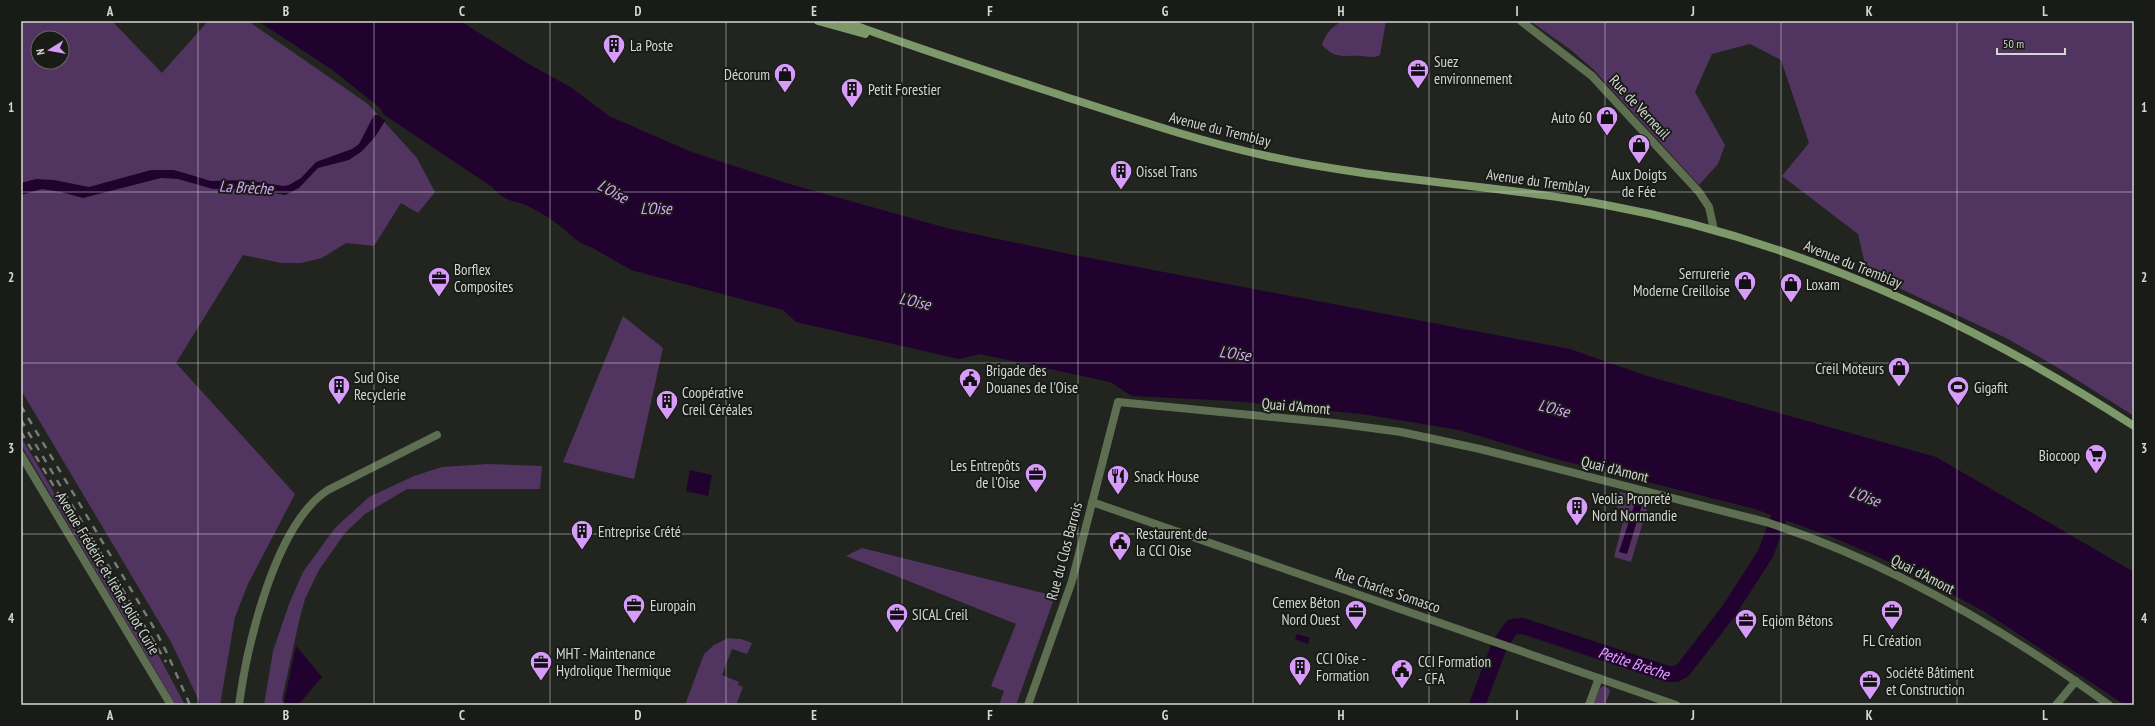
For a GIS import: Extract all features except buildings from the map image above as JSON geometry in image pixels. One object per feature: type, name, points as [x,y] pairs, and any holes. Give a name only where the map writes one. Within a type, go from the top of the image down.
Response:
[{"type":"main road","name":"Avenue du Tremblay","points":[[818,21],[908,45]]},
{"type":"main road","name":"Avenue du Tremblay","points":[[843,21],[908,45],[1156,127],[1227,147],[1359,173],[1518,191],[1648,213],[1714,230],[1774,248],[1839,271],[1936,313],[2029,361],[2134,426]]},
{"type":"street","name":"Rue de Verneuil","points":[[1521,21],[1571,58],[1606,91],[1699,192],[1709,207],[1714,230]]},
{"type":"street","name":"Rue du Clos Barrois","points":[[1028,705],[1069,592],[1118,402]]},
{"type":"street","name":"Quai d'Amont","points":[[1118,402],[1338,423],[1401,432],[1487,451],[1766,522],[1785,528],[1869,563],[1934,594],[2006,636],[2076,681],[2109,705]]},
{"type":"street","points":[[239,705],[251,642],[263,599],[284,547],[304,513],[316,498],[328,490],[437,435]]},
{"type":"street","name":"Avenue Frédéric et Irène Joliot Curie","points":[[21,455],[171,705]]},
{"type":"street","name":"Rue Charles Somasco","points":[[1092,502],[1676,705]]},
{"type":"street","points":[[1589,705],[1599,678]]},
{"type":"street","points":[[2056,705],[2076,681]]},
{"type":"shaded area","points":[[21,21],[112,21],[162,73],[208,21],[248,21],[368,104],[417,158],[435,192],[418,213],[401,203],[374,246],[346,243],[322,258],[301,263],[281,263],[243,255],[176,363],[295,494],[248,584],[235,617],[220,705],[201,705],[171,642],[21,390]]},
{"type":"shaded area","points":[[1343,21],[1386,21],[1380,55],[1376,57],[1341,56],[1327,50],[1322,45],[1325,37],[1332,28]]},
{"type":"shaded area","points":[[1530,21],[2134,21],[2134,416],[2055,366],[2008,339],[1867,273],[1858,234],[1782,176],[1809,143],[1781,60],[1750,44],[1712,54],[1695,92],[1725,145],[1718,164],[1699,185],[1593,69],[1571,50]]},
{"type":"shaded area","points":[[623,316],[663,348],[634,479],[563,462]]},
{"type":"shaded area","points":[[21,437],[121,605],[160,658],[185,705],[176,705],[21,445]]},
{"type":"shaded area","points":[[488,464],[542,466],[540,489],[407,489],[365,514],[345,533],[319,570],[305,599],[282,699],[284,705],[264,705],[273,651],[289,604],[303,572],[335,528],[369,497],[414,476],[442,467]]},
{"type":"shaded area","points":[[1620,492],[1650,499],[1631,562],[1614,557],[1626,510],[1617,508]]},
{"type":"shaded area","points":[[862,548],[1055,596],[1016,705],[999,705],[1004,691],[991,686],[1016,624],[846,556]]},
{"type":"shaded area","points":[[728,638],[741,639],[752,643],[747,654],[732,649],[722,675],[739,682],[738,685],[743,687],[736,705],[685,705],[704,654],[714,645]]},
{"type":"shaded area","points":[[1603,686],[1608,688],[1610,691],[1605,705],[1593,705],[1600,688]]},
{"type":"water","name":"L’Oise","points":[[258,21],[460,21],[527,63],[572,88],[609,116],[689,151],[786,183],[950,229],[1069,254],[1570,349],[1647,376],[1936,457],[2134,572],[2134,705],[2125,705],[1985,612],[1903,568],[1837,539],[1755,509],[1556,459],[1459,430],[1362,414],[1234,401],[1132,396],[1110,382],[980,354],[959,359],[796,322],[783,310],[631,270],[591,247],[581,243],[560,226],[539,212],[525,204],[509,200],[502,196],[492,187],[383,114],[380,108],[334,71]]},
{"type":"water","name":"La Brèche","points":[[374,115],[378,115],[385,121],[375,137],[361,152],[349,160],[318,168],[299,188],[285,195],[250,189],[213,189],[178,179],[161,178],[83,198],[42,189],[21,195],[21,183],[36,179],[54,180],[89,187],[151,170],[174,170],[211,181],[247,180],[283,186],[289,185],[301,178],[316,162],[352,149],[359,144]]},
{"type":"water","points":[[690,470],[712,475],[708,496],[686,491]]},
{"type":"water","points":[[1635,503],[1642,505],[1627,554],[1619,552]]},
{"type":"water","points":[[1297,634],[1310,638],[1308,644],[1295,639]]},
{"type":"water","points":[[296,646],[322,677],[298,705],[287,705],[284,702]]},
{"type":"waterway","name":"Petite Brèche","points":[[1477,705],[1500,644],[1512,627],[1523,626],[1668,674],[1676,674],[1683,670],[1728,612],[1766,553],[1779,517],[1792,499]]},
{"type":"railway","points":[[21,406],[154,628],[190,705]]},
{"type":"railway","points":[[21,420],[166,662]]},
{"type":"railway","points":[[21,432],[137,624]]},
{"type":"place","name":"La Poste","points":[[614,64]]},
{"type":"place","name":"Suez environnement","points":[[1418,90]]},
{"type":"place","name":"Décorum","points":[[785,94]]},
{"type":"place","name":"Petit Forestier","points":[[852,108]]},
{"type":"place","name":"Auto 60","points":[[1607,136]]},
{"type":"place","name":"Aux Doigts de Fée","points":[[1639,164]]},
{"type":"place","name":"Oissel Trans","points":[[1121,190]]},
{"type":"place","name":"Borflex Composites","points":[[439,298]]},
{"type":"place","name":"Serrurerie Moderne Creilloise","points":[[1745,302]]},
{"type":"place","name":"Loxam","points":[[1791,304]]},
{"type":"place","name":"Creil Moteurs","points":[[1899,388]]},
{"type":"place","name":"Brigade des Douanes de l'Oise","points":[[970,398]]},
{"type":"place","name":"Sud Oise Recyclerie","points":[[339,406]]},
{"type":"place","name":"Gigafit","points":[[1958,406]]},
{"type":"place","name":"Coopérative Creil Céréales","points":[[667,420]]},
{"type":"place","name":"Biocoop","points":[[2096,474]]},
{"type":"place","name":"Les Entrepôts de l'Oise","points":[[1036,494]]},
{"type":"place","name":"Snack House","points":[[1118,496]]},
{"type":"place","name":"Veolia Propreté Nord Normandie","points":[[1577,526]]},
{"type":"place","name":"Entreprise Crété","points":[[582,550]]},
{"type":"place","name":"Restaurent de la CCI Oise","points":[[1120,562]]},
{"type":"place","name":"Europain","points":[[634,624]]},
{"type":"place","name":"Cemex Béton Nord Ouest","points":[[1356,630]]},
{"type":"place","name":"FL Création","points":[[1892,630]]},
{"type":"place","name":"SICAL Creil","points":[[897,634]]},
{"type":"place","name":"Eqiom Bétons","points":[[1746,640]]},
{"type":"place","name":"MHT - Maintenance Hydrolique Thermique","points":[[541,682]]},
{"type":"place","name":"CCI Oise - Formation","points":[[1300,686]]},
{"type":"place","name":"CCI Formation - CFA","points":[[1402,690]]},
{"type":"place","name":"Société Bâtiment et Construction","points":[[1870,700]]},
{"type":"water label","name":"L'Oise","points":[[613,191]]},
{"type":"water label","name":"L'Oise","points":[[915,301]]},
{"type":"water label","name":"L'Oise","points":[[1235,353]]},
{"type":"water label","name":"L'Oise","points":[[1554,408]]},
{"type":"water label","name":"L'Oise","points":[[1865,496]]}]
